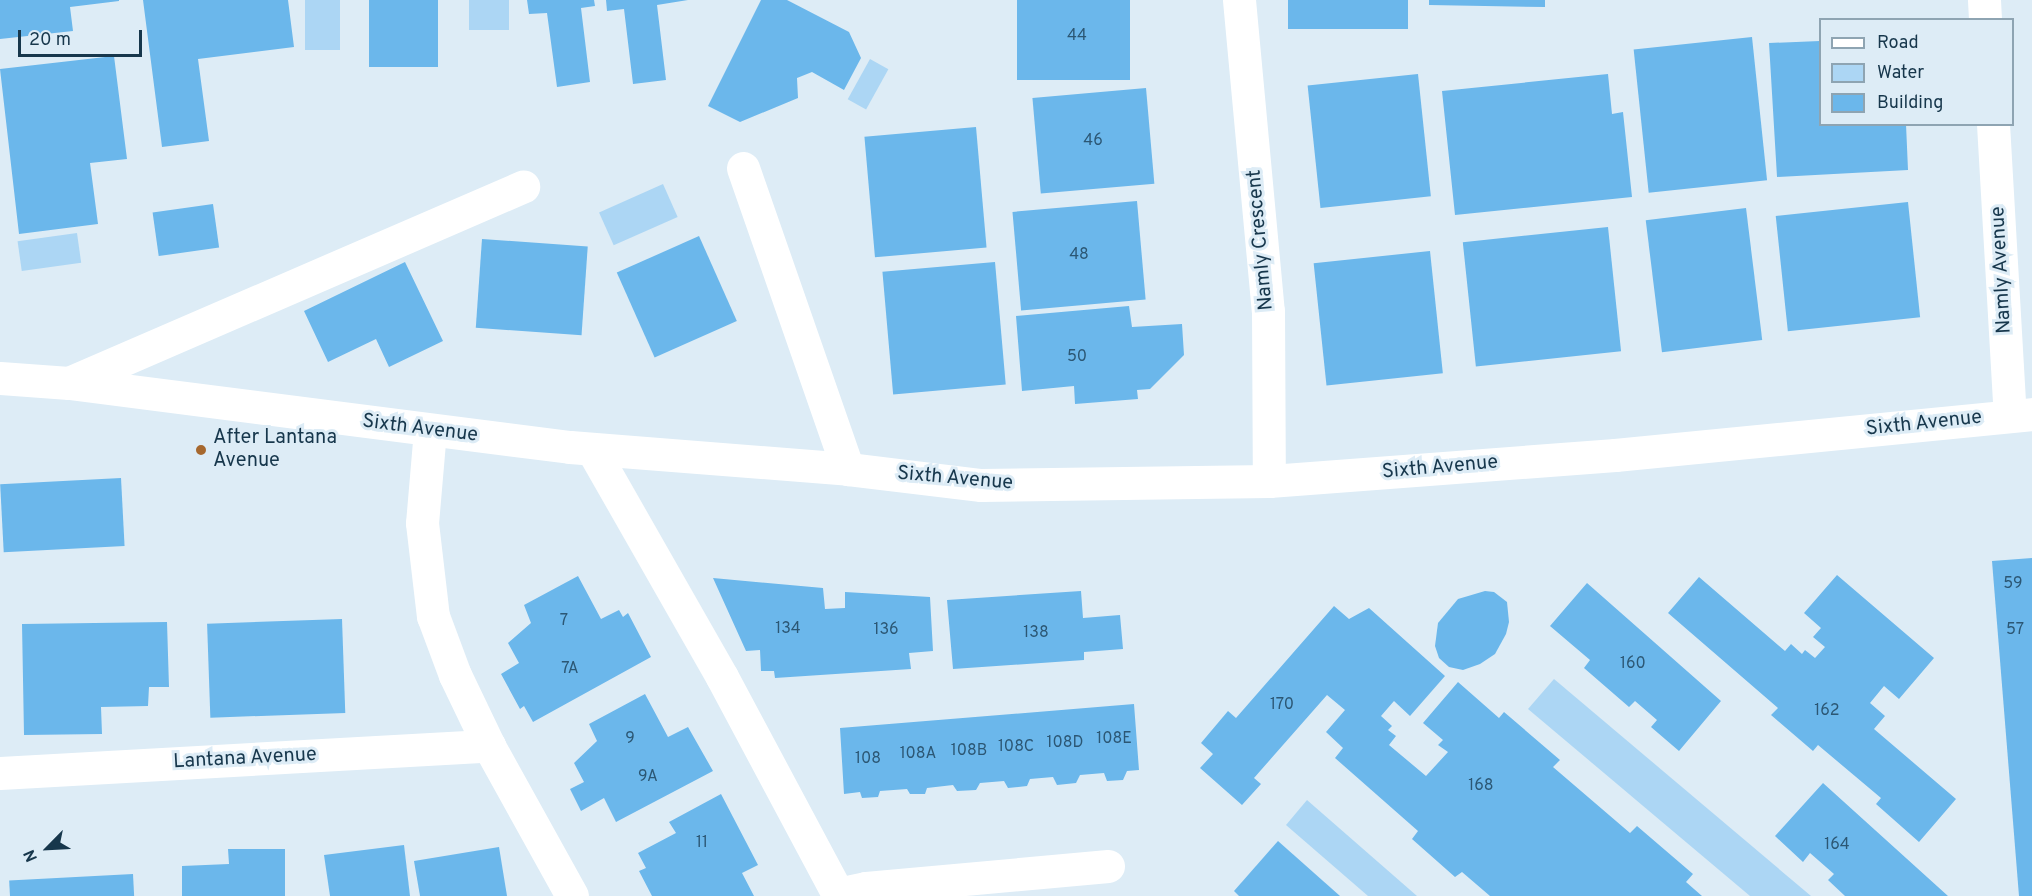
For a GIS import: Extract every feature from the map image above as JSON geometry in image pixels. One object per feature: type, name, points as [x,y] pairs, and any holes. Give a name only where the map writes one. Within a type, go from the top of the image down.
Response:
[{"type":"street","name":"Namly Crescent","points":[[1239,0],[1268,311],[1269,481]]},
{"type":"street","points":[[1984,0],[1985,18]]},
{"type":"street","name":"Namly Avenue","points":[[1993,126],[2021,415]]},
{"type":"street","points":[[743,168],[848,469]]},
{"type":"street","name":"Sixth Avenue","points":[[69,383],[523,187]]},
{"type":"street","name":"Sixth Avenue","points":[[0,378],[69,383],[592,449],[848,469],[981,485],[1269,481],[1615,455],[2021,415]]},
{"type":"street","points":[[430,430],[422,523],[433,616],[455,675],[489,746],[572,896]]},
{"type":"street","points":[[592,449],[722,677],[838,895],[866,888],[1108,866]]},
{"type":"street","name":"Lantana Avenue","points":[[0,773],[489,746]]},
{"type":"water","points":[[305,0],[340,0],[340,50],[305,50]]},
{"type":"water","points":[[469,0],[509,0],[509,30],[469,30]]},
{"type":"water","points":[[870,59],[888,69],[866,109],[848,99]]},
{"type":"water","points":[[663,184],[678,217],[614,245],[599,212]]},
{"type":"water","points":[[77,233],[81,263],[22,271],[18,241]]},
{"type":"water","points":[[1554,679],[1811,896],[1750,896],[1528,709]]},
{"type":"water","points":[[1307,800],[1417,896],[1368,896],[1286,825]]},
{"type":"building","points":[[0,0],[119,1],[70,7],[73,31],[0,39]]},
{"type":"building","points":[[143,0],[288,0],[294,47],[198,59],[209,141],[162,147]]},
{"type":"building","points":[[369,0],[438,0],[438,67],[369,67]]},
{"type":"building","points":[[527,0],[594,0],[595,6],[581,8],[590,82],[557,87],[547,13],[529,14]]},
{"type":"building","points":[[606,0],[688,0],[657,5],[666,80],[633,84],[624,9],[607,11]]},
{"type":"building","points":[[761,0],[787,0],[849,32],[861,58],[844,90],[812,72],[797,78],[798,98],[740,122],[708,106]]},
{"type":"building","points":[[1017,0],[1130,0],[1130,80],[1017,80]]},
{"type":"building","points":[[1288,0],[1408,0],[1408,29],[1288,29]]},
{"type":"building","points":[[1429,0],[1545,0],[1545,7],[1429,5]]},
{"type":"building","points":[[1752,37],[1767,180],[1649,193],[1634,49]]},
{"type":"building","points":[[1819,41],[1819,126],[1906,126],[1908,170],[1777,177],[1769,43]]},
{"type":"building","points":[[114,56],[127,159],[90,163],[98,224],[19,234],[0,69]]},
{"type":"building","points":[[1418,74],[1431,196],[1320,208],[1308,86]]},
{"type":"building","points":[[1608,74],[1612,114],[1623,112],[1632,197],[1455,215],[1442,91]]},
{"type":"building","points":[[1146,88],[1154,184],[1041,194],[1032,98]]},
{"type":"building","points":[[976,127],[987,248],[875,257],[864,137]]},
{"type":"building","points":[[1137,201],[1146,300],[1021,311],[1012,212]]},
{"type":"building","points":[[1908,202],[1920,317],[1788,331],[1776,216]]},
{"type":"building","points":[[213,204],[219,248],[159,256],[153,212]]},
{"type":"building","points":[[1746,208],[1762,340],[1662,352],[1646,220]]},
{"type":"building","points":[[1608,227],[1621,351],[1476,367],[1463,242]]},
{"type":"building","points":[[699,236],[737,321],[655,358],[617,273]]},
{"type":"building","points":[[482,239],[588,246],[582,335],[476,328]]},
{"type":"building","points":[[1430,251],[1443,373],[1326,386],[1314,263]]},
{"type":"building","points":[[405,262],[443,341],[389,367],[376,339],[328,362],[304,311]]},
{"type":"building","points":[[995,262],[1006,385],[893,394],[882,272]]},
{"type":"building","points":[[1129,306],[1132,327],[1182,324],[1184,355],[1150,389],[1137,390],[1138,399],[1075,404],[1074,386],[1022,391],[1016,316]]},
{"type":"building","points":[[121,478],[125,546],[4,552],[0,484]]},
{"type":"building","points":[[2032,558],[2032,896],[2019,896],[1992,561]]},
{"type":"building","points":[[1837,575],[1934,658],[1899,699],[1884,686],[1870,703],[1885,716],[1874,729],[1956,799],[1919,842],[1876,804],[1881,798],[1818,745],[1813,751],[1771,715],[1778,708],[1668,613],[1699,577],[1785,651],[1791,644],[1802,654],[1805,650],[1815,658],[1825,647],[1813,637],[1821,628],[1804,613]]},
{"type":"building","points":[[578,576],[601,619],[619,610],[623,617],[628,613],[651,657],[533,722],[524,706],[520,709],[501,674],[519,663],[508,643],[531,623],[524,605]]},
{"type":"building","points":[[713,578],[823,588],[825,609],[845,608],[845,592],[930,597],[933,651],[909,653],[911,669],[775,678],[774,671],[761,671],[760,650],[746,651]]},
{"type":"building","points":[[1587,583],[1721,701],[1679,751],[1651,727],[1657,720],[1635,701],[1629,707],[1584,668],[1590,660],[1550,626]]},
{"type":"building","points":[[1081,591],[1083,618],[1120,615],[1123,649],[1084,652],[1084,660],[953,669],[947,600]]},
{"type":"building","points":[[1485,591],[1494,592],[1507,602],[1509,622],[1506,634],[1495,654],[1480,664],[1463,670],[1449,667],[1439,658],[1435,646],[1438,623],[1458,599]]},
{"type":"building","points":[[1334,606],[1349,619],[1369,608],[1445,676],[1410,716],[1394,701],[1381,716],[1392,726],[1388,730],[1396,736],[1389,745],[1426,776],[1448,752],[1438,745],[1443,740],[1423,723],[1458,682],[1499,718],[1504,712],[1560,760],[1553,767],[1630,833],[1637,826],[1693,874],[1686,882],[1702,896],[1490,896],[1462,872],[1455,877],[1412,839],[1418,831],[1335,758],[1343,748],[1326,732],[1345,710],[1327,695],[1254,778],[1261,784],[1242,805],[1200,768],[1213,754],[1201,743],[1228,711],[1236,718]]},
{"type":"building","points":[[342,619],[345,713],[210,718],[207,624]]},
{"type":"building","points":[[167,622],[169,687],[149,687],[148,706],[101,707],[102,734],[24,735],[22,624]]},
{"type":"building","points":[[645,694],[668,737],[688,727],[713,771],[616,822],[604,798],[581,811],[570,789],[584,782],[574,763],[597,741],[589,724]]},
{"type":"building","points":[[1134,704],[1139,770],[1127,771],[1123,780],[1107,781],[1104,773],[1080,775],[1076,783],[1057,785],[1053,777],[1030,779],[1027,786],[1008,788],[1004,781],[980,783],[976,790],[957,791],[953,785],[927,788],[925,794],[910,794],[907,789],[880,791],[878,797],[862,798],[860,792],[844,794],[840,728]]},
{"type":"building","points":[[1823,783],[1948,896],[1845,896],[1828,880],[1834,874],[1810,853],[1803,862],[1775,836]]},
{"type":"building","points":[[721,794],[758,865],[742,873],[754,896],[652,896],[639,871],[646,868],[638,853],[676,833],[669,822]]},
{"type":"building","points":[[1278,841],[1340,896],[1239,896],[1234,891]]},
{"type":"building","points":[[404,845],[410,896],[330,896],[324,855]]},
{"type":"building","points":[[499,847],[507,896],[420,896],[414,861]]},
{"type":"building","points":[[228,849],[285,849],[285,896],[182,896],[182,866],[229,864]]},
{"type":"building","points":[[133,874],[134,896],[10,896],[9,880]]},
{"type":"place","name":"After Lantana Avenue","points":[[201,450]]}]
